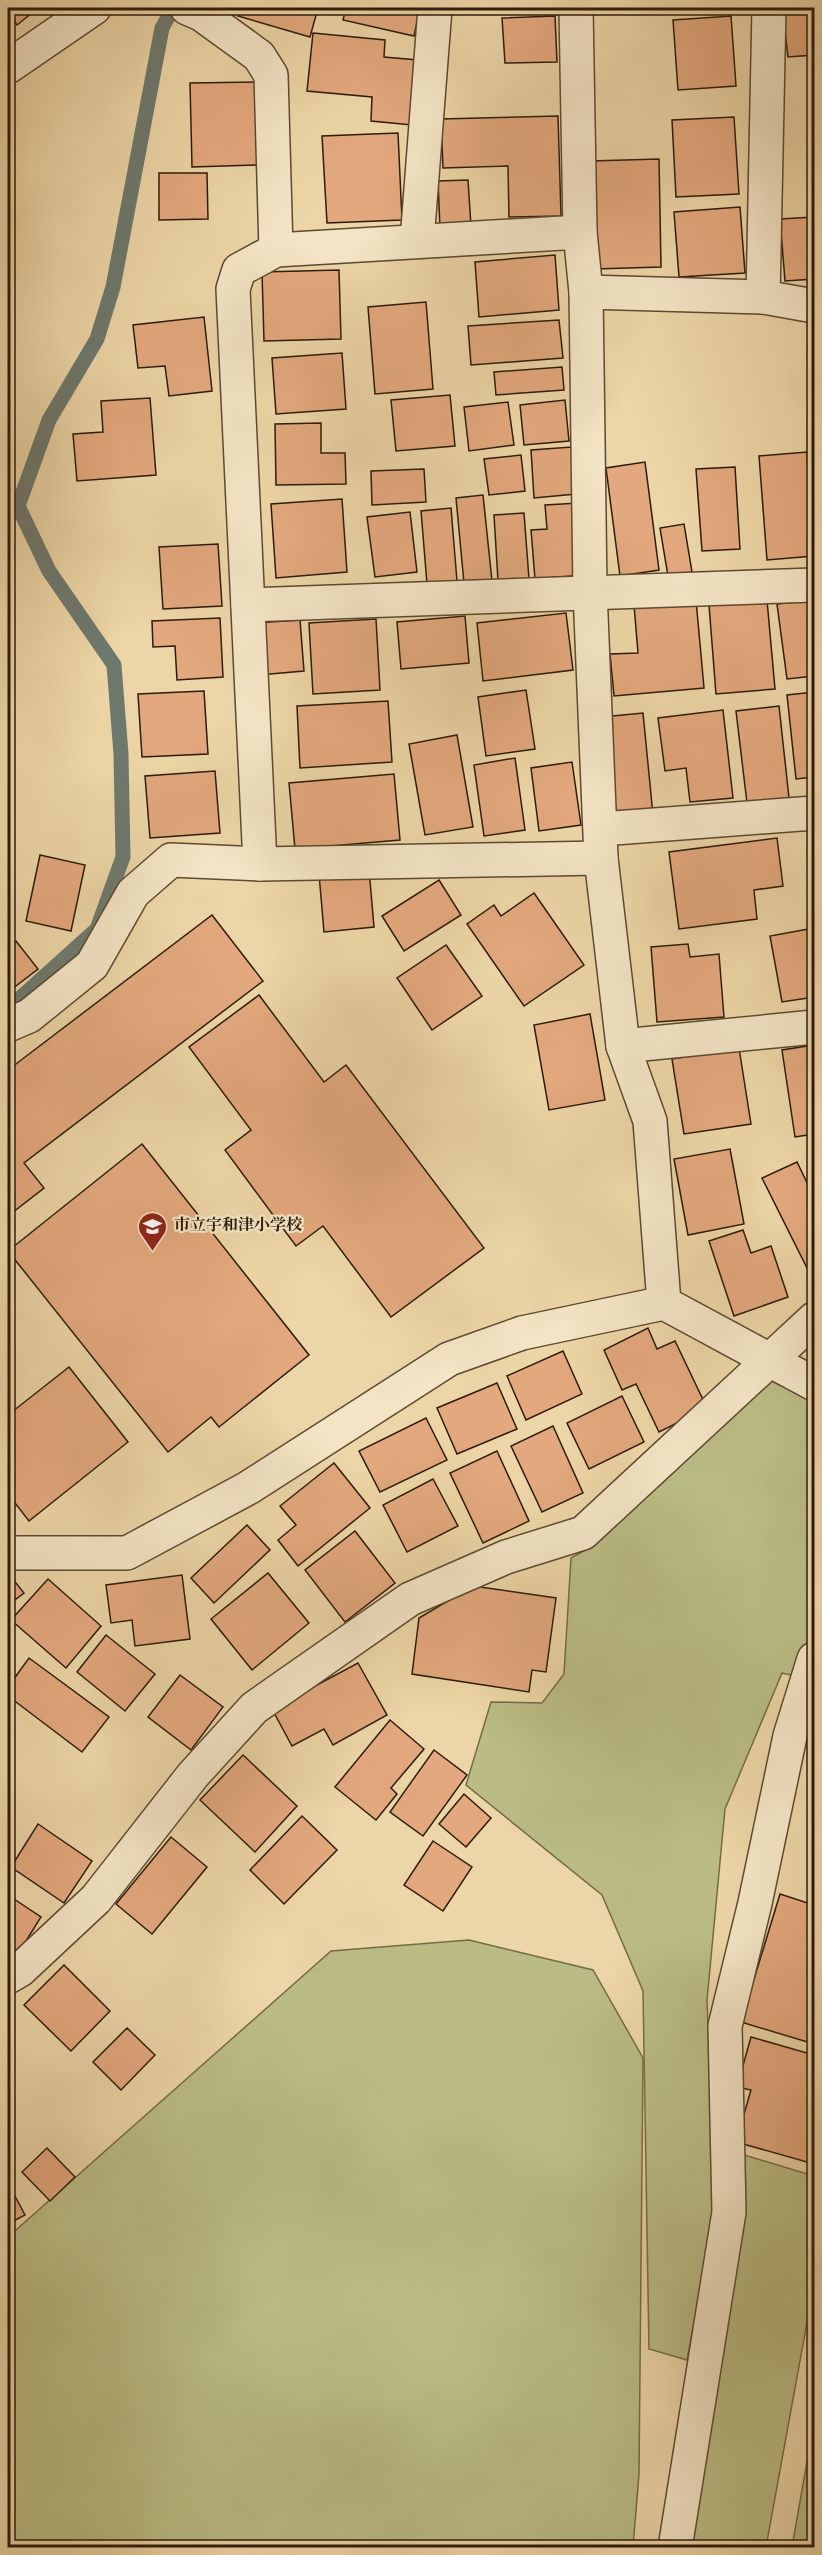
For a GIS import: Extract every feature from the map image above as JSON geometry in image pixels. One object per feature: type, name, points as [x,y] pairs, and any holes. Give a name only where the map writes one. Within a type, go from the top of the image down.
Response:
[{"type":"street","points":[[8,67],[94,8]]},
{"type":"street","points":[[417,242],[435,8]]},
{"type":"street","points":[[576,8],[580,232],[586,292],[590,591],[601,843],[623,1046],[650,1121],[664,1303]]},
{"type":"street","points":[[763,297],[769,8]]},
{"type":"street","points":[[194,11],[259,56],[271,75],[276,250]]},
{"type":"street","points":[[260,864],[233,290],[239,270],[276,250],[580,232]]},
{"type":"street","points":[[586,292],[763,297],[814,306]]},
{"type":"street","points":[[248,605],[590,591],[814,585]]},
{"type":"street","points":[[8,1025],[29,1016],[92,966],[134,893],[171,860],[260,864],[601,843],[814,813]]},
{"type":"street","points":[[623,1046],[814,1027]]},
{"type":"street","points":[[8,1553],[127,1553],[248,1488],[449,1359],[522,1333],[664,1303],[814,1384]]},
{"type":"street","points":[[8,1977],[20,1970],[96,1899],[193,1775],[254,1708],[410,1599],[506,1557],[583,1533],[814,1319]]},
{"type":"street","points":[[675,2547],[729,2212],[724,2026],[755,1903],[790,1736],[814,1659]]},
{"type":"green space","points":[[772,1381],[814,1402],[814,1680],[782,1673],[725,1809],[707,2000],[715,2210],[687,2360],[649,2349],[643,1991],[602,1895],[466,1785],[491,1702],[542,1703],[564,1674],[571,1558],[591,1547]]},
{"type":"green space","points":[[469,1940],[593,1970],[643,2058],[639,2474],[633,2547],[8,2547],[8,2237],[331,1951]]},
{"type":"green space","points":[[741,2154],[814,2176],[814,2284],[766,2547],[684,2548]]},
{"type":"green space","points":[[814,2422],[814,2547],[792,2547]]},
{"type":"building","points":[[8,8],[38,8],[17,25],[8,13]]},
{"type":"building","points":[[241,8],[318,8],[310,37],[238,16]]},
{"type":"building","points":[[346,8],[420,8],[414,36],[343,20]]},
{"type":"building","points":[[456,8],[551,8],[551,10],[456,13]]},
{"type":"building","points":[[591,8],[666,8],[666,9],[591,13]]},
{"type":"building","points":[[814,11],[814,55],[788,57],[783,13]]},
{"type":"building","points":[[555,16],[557,62],[505,63],[502,18]]},
{"type":"building","points":[[731,16],[736,86],[678,90],[673,20]]},
{"type":"building","points":[[313,33],[385,40],[384,57],[418,60],[412,125],[371,121],[372,97],[307,91]]},
{"type":"building","points":[[257,82],[259,165],[192,167],[190,83]]},
{"type":"building","points":[[558,116],[561,216],[509,217],[508,166],[443,168],[441,119]]},
{"type":"building","points":[[734,117],[739,194],[676,197],[672,120]]},
{"type":"building","points":[[398,133],[402,220],[327,223],[322,136]]},
{"type":"building","points":[[659,159],[661,267],[594,269],[591,161]]},
{"type":"building","points":[[159,173],[207,173],[208,219],[159,220]]},
{"type":"building","points":[[468,180],[471,226],[440,228],[438,181]]},
{"type":"building","points":[[740,207],[745,273],[679,277],[674,212]]},
{"type":"building","points":[[814,217],[814,279],[785,281],[780,219]]},
{"type":"building","points":[[555,255],[559,310],[479,317],[475,262]]},
{"type":"building","points":[[339,270],[341,339],[264,341],[262,272]]},
{"type":"building","points":[[426,302],[433,389],[375,394],[368,307]]},
{"type":"building","points":[[204,317],[212,391],[169,396],[165,366],[138,368],[133,325]]},
{"type":"building","points":[[559,320],[563,358],[471,365],[468,326]]},
{"type":"building","points":[[342,353],[346,409],[276,414],[272,358]]},
{"type":"building","points":[[562,367],[564,390],[496,395],[494,372]]},
{"type":"building","points":[[450,395],[455,446],[396,451],[391,400]]},
{"type":"building","points":[[150,398],[156,475],[77,481],[73,434],[103,432],[101,401]]},
{"type":"building","points":[[565,400],[569,441],[524,445],[520,405]]},
{"type":"building","points":[[508,402],[514,445],[469,451],[464,407]]},
{"type":"building","points":[[321,423],[321,453],[345,453],[346,484],[276,485],[275,424]]},
{"type":"building","points":[[572,447],[576,494],[534,498],[531,450]]},
{"type":"building","points":[[807,452],[814,556],[767,560],[759,456]]},
{"type":"building","points":[[521,455],[525,491],[489,495],[484,459]]},
{"type":"building","points":[[645,462],[659,570],[620,576],[606,468]]},
{"type":"building","points":[[735,467],[740,549],[702,551],[696,469]]},
{"type":"building","points":[[424,469],[426,502],[372,505],[371,471]]},
{"type":"building","points":[[483,495],[492,581],[464,583],[456,498]]},
{"type":"building","points":[[342,499],[347,572],[276,578],[271,504]]},
{"type":"building","points":[[579,503],[584,575],[535,579],[531,530],[547,529],[545,505]]},
{"type":"building","points":[[451,508],[457,581],[427,584],[421,511]]},
{"type":"building","points":[[410,512],[417,572],[375,577],[367,517]]},
{"type":"building","points":[[524,513],[529,579],[498,581],[494,515]]},
{"type":"building","points":[[684,524],[692,572],[668,576],[660,528]]},
{"type":"building","points":[[218,544],[222,606],[163,609],[159,547]]},
{"type":"building","points":[[696,600],[704,688],[614,696],[610,654],[638,653],[634,605]]},
{"type":"building","points":[[767,600],[775,689],[716,694],[709,605]]},
{"type":"building","points":[[814,600],[814,676],[787,679],[777,604]]},
{"type":"building","points":[[566,613],[573,670],[483,681],[477,623]]},
{"type":"building","points":[[465,616],[469,663],[401,669],[397,622]]},
{"type":"building","points":[[220,618],[223,677],[177,680],[175,646],[153,647],[152,621]]},
{"type":"building","points":[[376,619],[380,690],[313,694],[309,623]]},
{"type":"building","points":[[300,620],[304,671],[259,675],[254,623]]},
{"type":"building","points":[[526,690],[535,749],[486,756],[478,697]]},
{"type":"building","points":[[204,691],[208,754],[142,757],[138,694]]},
{"type":"building","points":[[814,692],[814,777],[796,779],[787,695]]},
{"type":"building","points":[[388,701],[392,762],[300,768],[297,706]]},
{"type":"building","points":[[779,706],[789,798],[747,803],[736,711]]},
{"type":"building","points":[[723,710],[733,798],[690,802],[686,768],[665,771],[658,718]]},
{"type":"building","points":[[643,713],[653,815],[613,818],[603,717]]},
{"type":"building","points":[[457,735],[473,827],[425,835],[409,744]]},
{"type":"building","points":[[515,758],[525,830],[484,836],[474,765]]},
{"type":"building","points":[[572,762],[581,825],[539,831],[531,768]]},
{"type":"building","points":[[215,771],[220,833],[150,838],[145,776]]},
{"type":"building","points":[[394,774],[400,840],[295,849],[289,783]]},
{"type":"building","points":[[777,838],[783,886],[754,890],[757,919],[679,929],[669,852]]},
{"type":"building","points":[[40,855],[85,865],[71,931],[26,921]]},
{"type":"building","points":[[369,869],[374,927],[324,932],[319,874]]},
{"type":"building","points":[[439,880],[461,915],[404,951],[382,916]]},
{"type":"building","points":[[534,893],[584,965],[524,1006],[467,924],[494,905],[501,916]]},
{"type":"building","points":[[212,915],[263,981],[24,1163],[44,1188],[8,1216],[8,1070]]},
{"type":"building","points":[[814,928],[814,997],[782,1002],[770,936]]},
{"type":"building","points":[[16,941],[38,969],[8,992],[8,948]]},
{"type":"building","points":[[688,944],[690,957],[719,954],[724,1017],[657,1022],[651,947]]},
{"type":"building","points":[[446,945],[482,996],[432,1030],[397,978]]},
{"type":"building","points":[[259,995],[324,1082],[346,1065],[484,1248],[391,1317],[323,1226],[296,1246],[225,1150],[251,1130],[189,1047]]},
{"type":"building","points":[[590,1014],[605,1100],[549,1110],[534,1025]]},
{"type":"building","points":[[814,1045],[814,1134],[795,1137],[782,1050]]},
{"type":"building","points":[[739,1048],[751,1124],[684,1134],[672,1059]]},
{"type":"building","points":[[142,1144],[309,1355],[219,1427],[211,1417],[168,1452],[8,1251]]},
{"type":"building","points":[[730,1149],[744,1224],[688,1235],[674,1159]]},
{"type":"building","points":[[797,1162],[814,1197],[814,1274],[811,1276],[762,1178]]},
{"type":"building","points":[[743,1230],[751,1253],[771,1246],[788,1297],[734,1316],[709,1241]]},
{"type":"building","points":[[648,1328],[657,1349],[675,1341],[707,1408],[659,1432],[636,1384],[622,1390],[604,1350]]},
{"type":"building","points":[[563,1351],[582,1394],[526,1420],[507,1376]]},
{"type":"building","points":[[69,1367],[128,1442],[29,1521],[8,1494],[8,1415]]},
{"type":"building","points":[[497,1383],[517,1429],[457,1454],[437,1408]]},
{"type":"building","points":[[622,1396],[644,1442],[589,1469],[567,1423]]},
{"type":"building","points":[[426,1418],[447,1460],[380,1492],[359,1451]]},
{"type":"building","points":[[553,1426],[583,1493],[542,1512],[511,1446]]},
{"type":"building","points":[[497,1451],[529,1521],[483,1543],[450,1473]]},
{"type":"building","points":[[334,1463],[370,1508],[298,1566],[278,1540],[296,1525],[280,1506]]},
{"type":"building","points":[[433,1479],[458,1526],[407,1552],[383,1505]]},
{"type":"building","points":[[247,1525],[270,1550],[214,1603],[191,1578]]},
{"type":"building","points":[[355,1531],[395,1583],[345,1622],[305,1570]]},
{"type":"building","points":[[8,1573],[24,1593],[8,1605]]},
{"type":"building","points":[[268,1573],[309,1623],[252,1670],[211,1619]]},
{"type":"building","points":[[182,1575],[190,1639],[135,1646],[132,1620],[111,1623],[106,1585]]},
{"type":"building","points":[[48,1579],[101,1626],[66,1668],[11,1620]]},
{"type":"building","points":[[473,1586],[556,1598],[546,1672],[532,1670],[529,1692],[412,1674],[419,1618]]},
{"type":"building","points":[[106,1635],[155,1674],[125,1711],[77,1672]]},
{"type":"building","points":[[29,1658],[109,1717],[82,1752],[8,1696],[8,1687]]},
{"type":"building","points":[[358,1663],[387,1715],[333,1745],[324,1729],[292,1746],[272,1709]]},
{"type":"building","points":[[180,1675],[223,1707],[191,1750],[148,1717]]},
{"type":"building","points":[[390,1720],[424,1749],[391,1788],[397,1794],[376,1820],[335,1787]]},
{"type":"building","points":[[434,1750],[467,1775],[423,1836],[390,1812]]},
{"type":"building","points":[[243,1755],[297,1806],[255,1852],[200,1800]]},
{"type":"building","points":[[464,1794],[491,1818],[466,1847],[439,1824]]},
{"type":"building","points":[[302,1816],[337,1850],[284,1904],[250,1870]]},
{"type":"building","points":[[38,1824],[92,1861],[64,1903],[11,1867]]},
{"type":"building","points":[[171,1837],[207,1867],[152,1934],[116,1904]]},
{"type":"building","points":[[433,1841],[472,1867],[443,1911],[404,1885]]},
{"type":"building","points":[[780,1894],[814,1905],[814,2044],[741,2022]]},
{"type":"building","points":[[11,1897],[41,1917],[16,1957],[8,1952],[8,1903]]},
{"type":"building","points":[[64,1965],[110,2011],[71,2051],[24,2005]]},
{"type":"building","points":[[127,2028],[155,2055],[121,2090],[93,2062]]},
{"type":"building","points":[[751,2037],[814,2055],[814,2164],[736,2142],[751,2090],[737,2087]]},
{"type":"building","points":[[47,2148],[75,2177],[50,2201],[22,2172]]},
{"type":"building","points":[[8,2183],[25,2215],[8,2224]]},
{"type":"waterway","points":[[8,1009],[97,929],[123,857],[121,754],[114,665],[49,571],[18,506],[49,420],[97,339],[113,287],[162,28],[173,8]]},
{"type":"place","name":"市立宇和津小学校","points":[[153,1252]]}]
